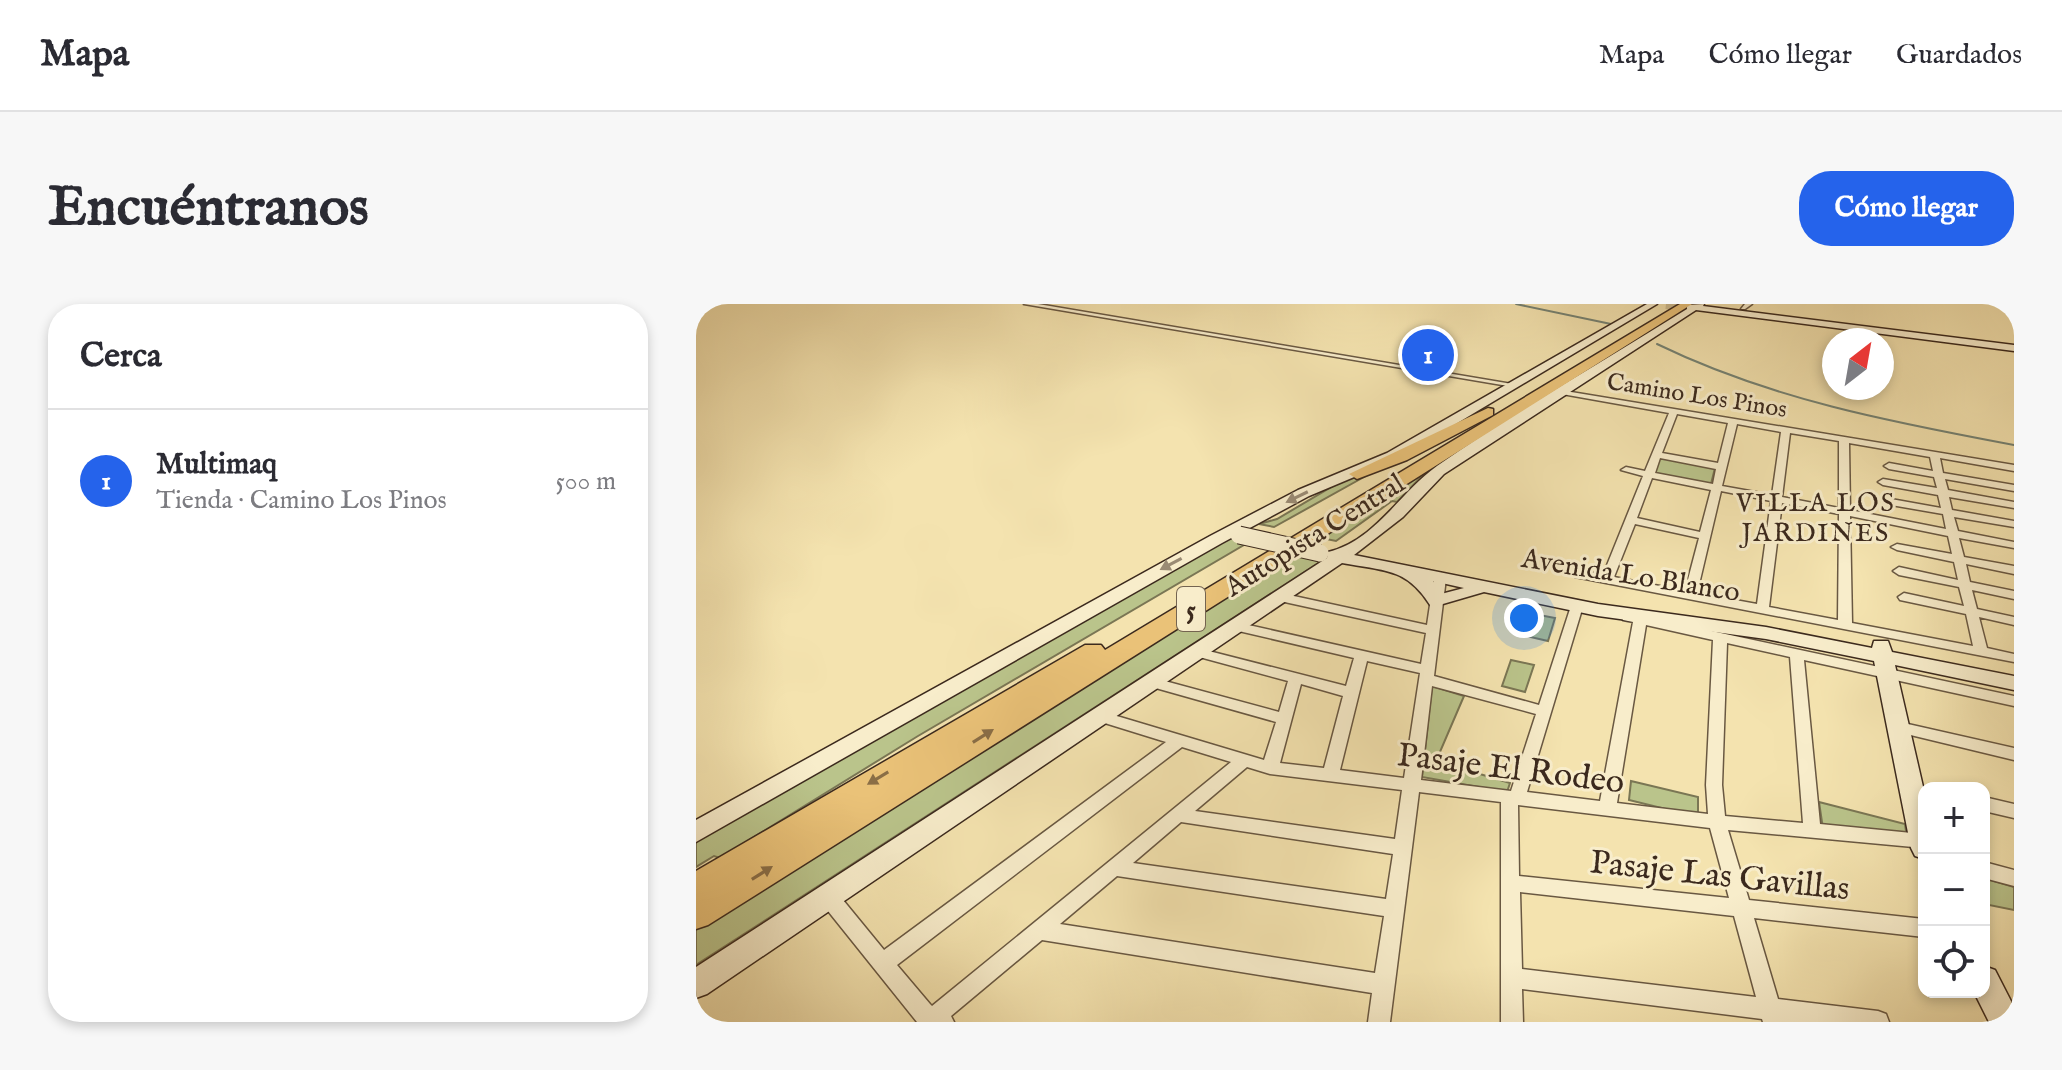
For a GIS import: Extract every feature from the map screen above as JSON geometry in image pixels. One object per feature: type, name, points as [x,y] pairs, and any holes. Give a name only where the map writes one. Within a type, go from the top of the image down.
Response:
[{"type":"highway","name":"Autopista Central","points":[[696,888],[1671,304]]},
{"type":"highway","name":"Autopista Central","points":[[696,914],[1694,305]]},
{"type":"highway","points":[[1357,474],[1401,457],[1468,420],[1498,408]]},
{"type":"street","points":[[1027,304],[1514,385]]},
{"type":"street","points":[[696,832],[1094,604],[1240,531],[1294,497],[1357,474],[1653,304]]},
{"type":"street","points":[[696,984],[1280,597],[1335,552],[1389,522],[1439,471],[1694,305],[2014,349]]},
{"type":"street","name":"Camino Los Pinos","points":[[1562,392],[2014,468]]},
{"type":"street","points":[[1607,580],[1674,411]]},
{"type":"street","points":[[1690,597],[1733,421]]},
{"type":"street","points":[[1762,611],[1786,430]]},
{"type":"street","points":[[1844,440],[1845,624]]},
{"type":"street","points":[[1657,455],[1722,467]]},
{"type":"street","points":[[1934,455],[1981,652]]},
{"type":"street","points":[[1889,466],[2014,488]]},
{"type":"street","points":[[1626,470],[2014,545]]},
{"type":"street","points":[[1883,482],[2014,505]]},
{"type":"street","points":[[1891,502],[2014,524]]},
{"type":"street","points":[[1631,520],[1705,536]]},
{"type":"street","name":"Avenida Lo Blanco","points":[[1240,531],[1436,573],[1628,607],[1772,623],[2014,683]]},
{"type":"street","points":[[1897,547],[2014,570]]},
{"type":"street","name":"Avenida Lo Blanco","points":[[1335,552],[1404,570],[1436,573],[1797,655],[1883,651],[1981,652],[2014,658]]},
{"type":"street","points":[[1404,570],[1425,583],[1436,601]]},
{"type":"street","points":[[1899,571],[2014,595]]},
{"type":"street","points":[[1379,1022],[1436,601],[1436,573]]},
{"type":"street","name":"Avenida Lo Blanco","points":[[1579,574],[1762,611],[1845,624],[1883,651],[2014,701]]},
{"type":"street","points":[[1436,601],[1466,591],[1496,589]]},
{"type":"street","points":[[1280,597],[1432,630]]},
{"type":"street","points":[[1904,597],[2014,621]]},
{"type":"street","points":[[1512,1022],[1510,883],[1513,798],[1577,606]]},
{"type":"street","points":[[1607,809],[1631,618]]},
{"type":"street","name":"Avenida Lo Blanco","points":[[1631,618],[1766,633],[2014,670]]},
{"type":"street","points":[[1235,626],[1361,656],[1542,711]]},
{"type":"street","points":[[1720,639],[1714,785],[1717,822],[1772,1016]]},
{"type":"street","points":[[1883,651],[1899,727],[1918,787]]},
{"type":"street","points":[[1197,652],[1352,693]]},
{"type":"street","points":[[1797,655],[1812,831]]},
{"type":"street","points":[[1330,776],[1361,656]]},
{"type":"street","points":[[1270,768],[1296,678]]},
{"type":"street","points":[[1150,682],[1284,719]]},
{"type":"street","name":"Pasaje El Rodeo","points":[[1100,716],[1242,762],[1270,768],[1918,844]]},
{"type":"street","points":[[1899,727],[2014,754]]},
{"type":"street","points":[[883,963],[1177,742]]},
{"type":"street","points":[[827,895],[922,1012],[938,1022],[942,1010],[1242,762]]},
{"type":"street","points":[[1990,805],[2014,811]]},
{"type":"street","points":[[1177,815],[1403,848]]},
{"type":"street","points":[[1113,868],[1394,909]]},
{"type":"street","points":[[1990,872],[2014,878]]},
{"type":"street","name":"Pasaje Las Gavillas","points":[[1510,883],[1918,927]]},
{"type":"street","points":[[1038,930],[1384,985]]},
{"type":"street","points":[[1511,978],[1772,1016],[1878,1022]]},
{"type":"street","points":[[1990,992],[2005,1022]]},
{"type":"green space","points":[[1659,457],[1715,468],[1711,484],[1653,473]]},
{"type":"green space","points":[[1373,472],[1274,527],[1259,524],[1277,519],[1345,479]]},
{"type":"green space","points":[[1425,473],[1397,502],[1392,501],[1336,541],[1316,537]]},
{"type":"green space","points":[[1227,538],[1249,542],[918,736],[720,858],[714,856],[696,867],[696,837]]},
{"type":"green space","points":[[1291,551],[1320,562],[696,965],[696,926]]},
{"type":"green space","points":[[1529,613],[1555,618],[1548,641],[1522,635]]},
{"type":"green space","points":[[1511,660],[1534,665],[1525,692],[1502,686]]},
{"type":"green space","points":[[1432,686],[1464,696],[1436,761],[1510,783],[1507,792],[1422,777]]},
{"type":"green space","points":[[1631,781],[1698,797],[1698,817],[1629,800]]},
{"type":"green space","points":[[1819,802],[1905,824],[1907,838],[1823,829]]},
{"type":"green space","points":[[1990,880],[2014,887],[2014,910],[1990,905]]},
{"type":"waterway","points":[[1516,304],[1611,324]]},
{"type":"waterway","points":[[1657,344],[1743,380],[1787,394],[1877,417],[2014,445]]},
{"type":"tunnel","points":[[1666,304],[1690,307]]},
{"type":"place","name":"Multimaq","points":[[1428,355]]},
{"type":"district","name":"VILLA LOS JARDINES","points":[[1816,517]]}]
